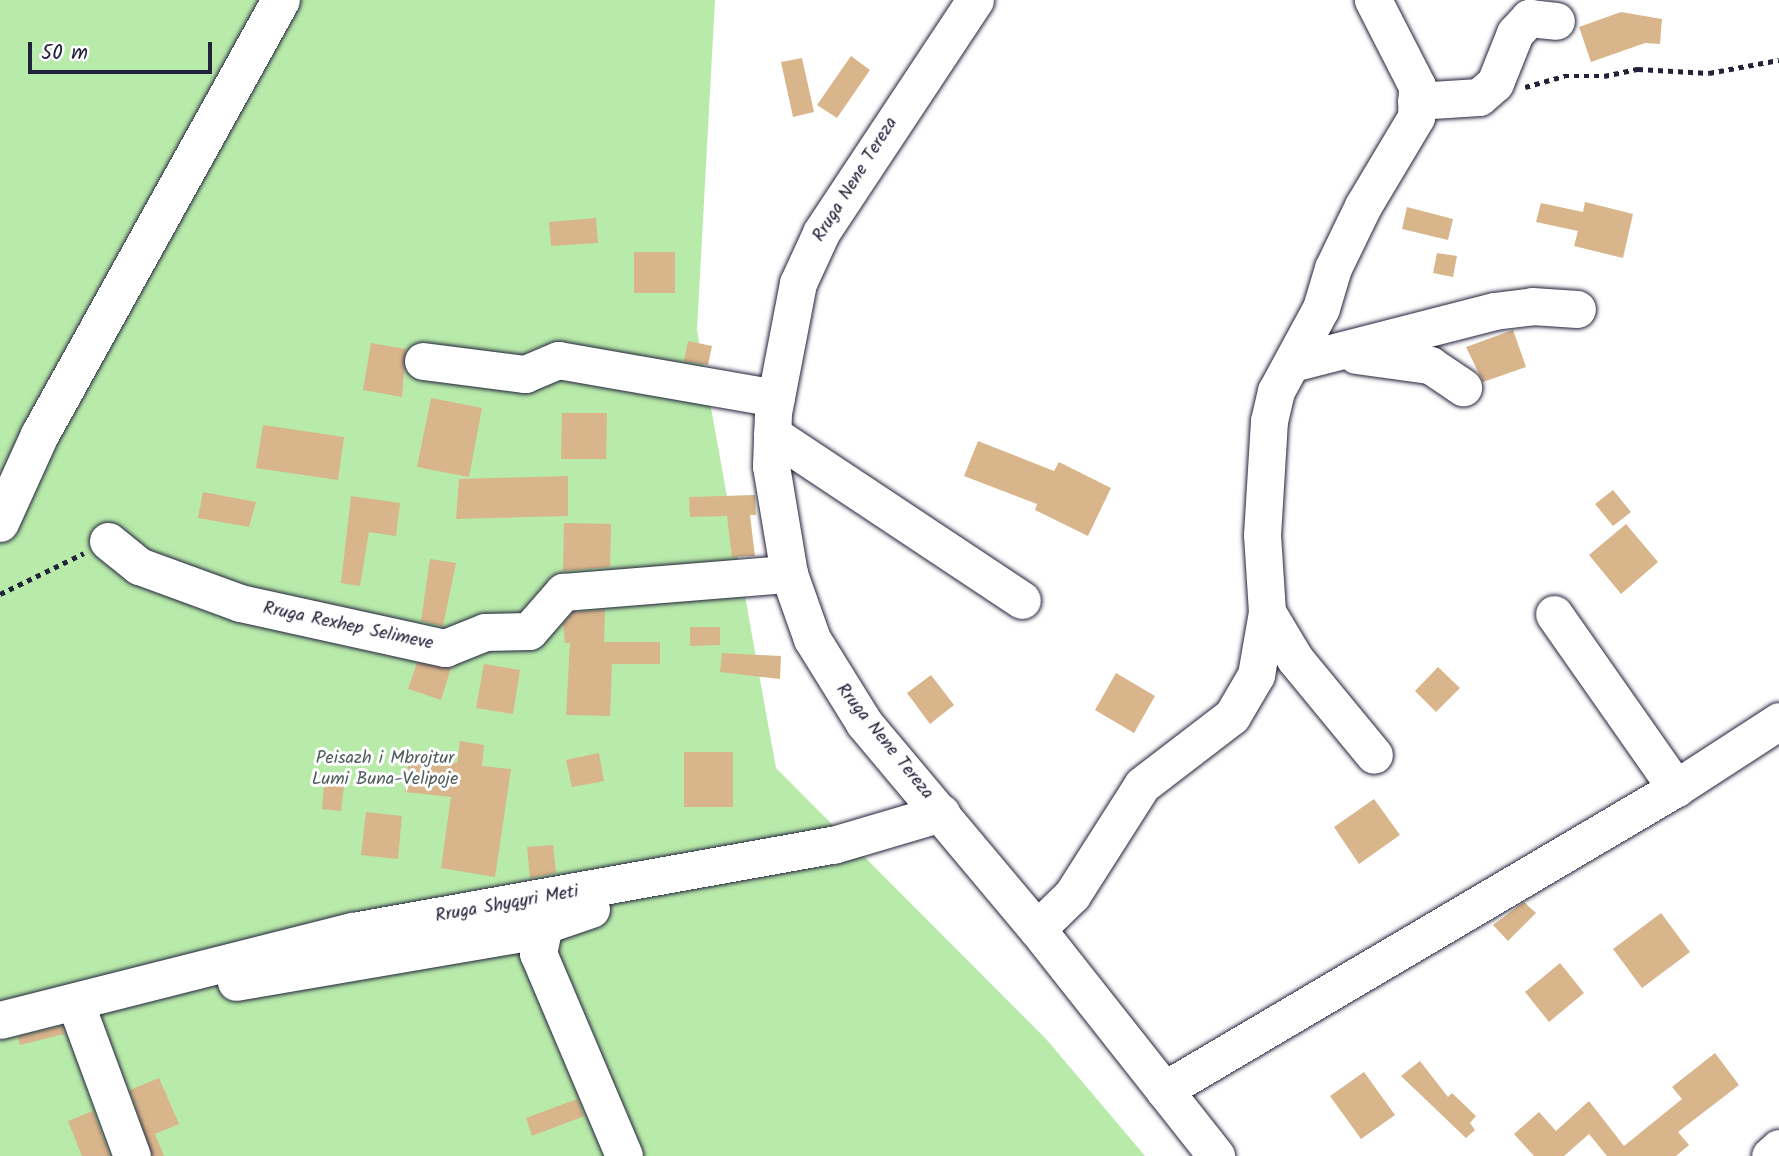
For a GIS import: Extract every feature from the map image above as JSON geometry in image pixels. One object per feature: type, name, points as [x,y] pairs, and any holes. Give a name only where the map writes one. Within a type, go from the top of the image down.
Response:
[{"type":"main road","points":[[0,523],[40,435],[281,0]]},
{"type":"street","name":"Rruga Nene Tereza","points":[[975,0],[821,233],[789,317],[774,416],[771,466],[789,574],[833,680],[1037,929],[1216,1156]]},
{"type":"street","points":[[1037,929],[1072,895],[1143,785],[1232,716],[1256,675],[1267,612],[1262,535],[1269,421],[1276,391],[1292,363],[1363,206],[1416,117],[1417,86],[1373,0]]},
{"type":"street","points":[[1416,101],[1479,97],[1495,83],[1515,33],[1529,18],[1556,21]]},
{"type":"street","points":[[1292,363],[1345,352],[1422,326],[1494,311],[1532,306],[1577,309]]},
{"type":"street","points":[[1345,352],[1430,365],[1463,387]]},
{"type":"street","points":[[423,361],[525,374],[558,360],[774,416],[1022,600]]},
{"type":"street","name":"Rruga Rexhep Selimeve","points":[[108,541],[139,566],[240,603],[445,648],[485,632],[529,631],[564,592],[789,574]]},
{"type":"street","points":[[1267,612],[1295,659],[1374,755]]},
{"type":"street","points":[[1554,614],[1676,788]]},
{"type":"street","points":[[1164,1090],[1676,788],[1779,721]]},
{"type":"street","name":"Rruga Shyqyri Meti","points":[[0,1020],[75,1002],[170,974],[353,931],[465,914],[898,829],[941,813]]},
{"type":"street","points":[[170,974],[209,987],[541,930],[562,915],[877,848],[892,842],[898,829]]},
{"type":"street","points":[[541,930],[538,953],[624,1156]]},
{"type":"street","points":[[75,1002],[132,1156]]},
{"type":"street","points":[[1770,1156],[1779,1149]]},
{"type":"path","points":[[1495,83],[1515,92],[1564,76],[1604,76],[1638,69],[1709,73],[1779,60]]},
{"type":"path","points":[[0,594],[108,541]]},
{"type":"green space","name":"Peisazh i Mbrojtur Lumi Buna-Velipoje","points":[[0,0],[715,0],[697,330],[776,768],[1047,1040],[1145,1156],[0,1156]]},
{"type":"building","points":[[1621,12],[1662,19],[1660,44],[1645,43],[1591,62],[1579,27]]},
{"type":"building","points":[[851,56],[870,70],[837,118],[817,105]]},
{"type":"building","points":[[802,58],[814,112],[793,117],[781,62]]},
{"type":"building","points":[[1585,202],[1633,214],[1623,258],[1574,246],[1578,231],[1536,222],[1541,203],[1583,212]]},
{"type":"building","points":[[1407,207],[1453,219],[1448,240],[1402,229]]},
{"type":"building","points":[[596,218],[598,243],[551,246],[549,222]]},
{"type":"building","points":[[634,252],[675,252],[675,293],[634,293]]},
{"type":"building","points":[[1437,253],[1457,256],[1453,277],[1433,273]]},
{"type":"building","points":[[1513,330],[1526,367],[1483,382],[1466,347]]},
{"type":"building","points":[[688,341],[712,346],[708,365],[684,361]]},
{"type":"building","points":[[371,343],[406,349],[402,397],[363,390]]},
{"type":"building","points":[[431,398],[482,408],[469,477],[417,467]]},
{"type":"building","points":[[562,413],[607,413],[606,459],[561,459]]},
{"type":"building","points":[[263,425],[344,437],[338,480],[256,468]]},
{"type":"building","points":[[978,441],[1054,471],[1059,462],[1111,488],[1088,536],[1035,510],[1037,504],[964,476]]},
{"type":"building","points":[[568,476],[568,516],[456,519],[459,479]]},
{"type":"building","points":[[1613,490],[1631,512],[1613,526],[1595,504]]},
{"type":"building","points":[[203,492],[256,502],[249,527],[198,518]]},
{"type":"building","points":[[755,495],[756,515],[750,515],[755,556],[732,557],[727,516],[690,517],[689,497]]},
{"type":"building","points":[[351,496],[400,503],[396,536],[369,532],[360,586],[341,583]]},
{"type":"building","points":[[564,523],[611,524],[610,567],[563,571]]},
{"type":"building","points":[[1626,524],[1658,562],[1621,594],[1589,555]]},
{"type":"building","points":[[430,559],[456,563],[443,626],[421,621]]},
{"type":"building","points":[[605,610],[604,642],[660,642],[660,664],[612,664],[610,716],[566,715],[570,643],[565,643],[563,624],[573,612]]},
{"type":"building","points":[[690,627],[720,627],[720,645],[690,646]]},
{"type":"building","points":[[722,653],[781,656],[780,679],[720,672]]},
{"type":"building","points":[[417,663],[451,668],[441,700],[408,689]]},
{"type":"building","points":[[484,664],[520,670],[513,714],[476,708]]},
{"type":"building","points":[[1438,667],[1460,688],[1436,712],[1415,691]]},
{"type":"building","points":[[1116,673],[1155,696],[1134,733],[1095,710]]},
{"type":"building","points":[[931,675],[954,705],[930,724],[907,693]]},
{"type":"building","points":[[460,741],[484,745],[482,766],[511,769],[495,877],[441,868],[451,797],[405,792],[409,757],[457,763]]},
{"type":"building","points":[[684,752],[733,752],[733,807],[684,807]]},
{"type":"building","points":[[599,753],[604,781],[572,787],[566,760]]},
{"type":"building","points":[[324,784],[344,786],[341,811],[322,809]]},
{"type":"building","points":[[1374,799],[1400,835],[1359,864],[1334,827]]},
{"type":"building","points":[[366,812],[402,816],[398,859],[361,855]]},
{"type":"building","points":[[553,845],[556,873],[530,878],[527,847]]},
{"type":"building","points":[[1524,902],[1536,913],[1508,941],[1493,925]]},
{"type":"building","points":[[1661,913],[1690,952],[1642,988],[1613,949]]},
{"type":"building","points":[[1560,963],[1584,993],[1549,1022],[1525,992]]},
{"type":"building","points":[[62,1026],[64,1034],[20,1045],[18,1037]]},
{"type":"building","points":[[1715,1053],[1739,1085],[1678,1132],[1689,1145],[1676,1156],[1607,1156],[1589,1134],[1564,1156],[1534,1156],[1514,1134],[1539,1112],[1556,1131],[1589,1101],[1624,1146],[1682,1099],[1672,1087]]},
{"type":"building","points":[[1420,1061],[1448,1097],[1452,1093],[1476,1116],[1470,1123],[1475,1130],[1466,1138],[1401,1076]]},
{"type":"building","points":[[1364,1072],[1395,1115],[1361,1139],[1330,1096]]},
{"type":"building","points":[[159,1078],[179,1124],[155,1134],[164,1156],[152,1156],[130,1090]]},
{"type":"building","points":[[577,1099],[584,1116],[532,1136],[526,1118]]},
{"type":"building","points":[[93,1111],[110,1156],[82,1156],[68,1121]]}]
